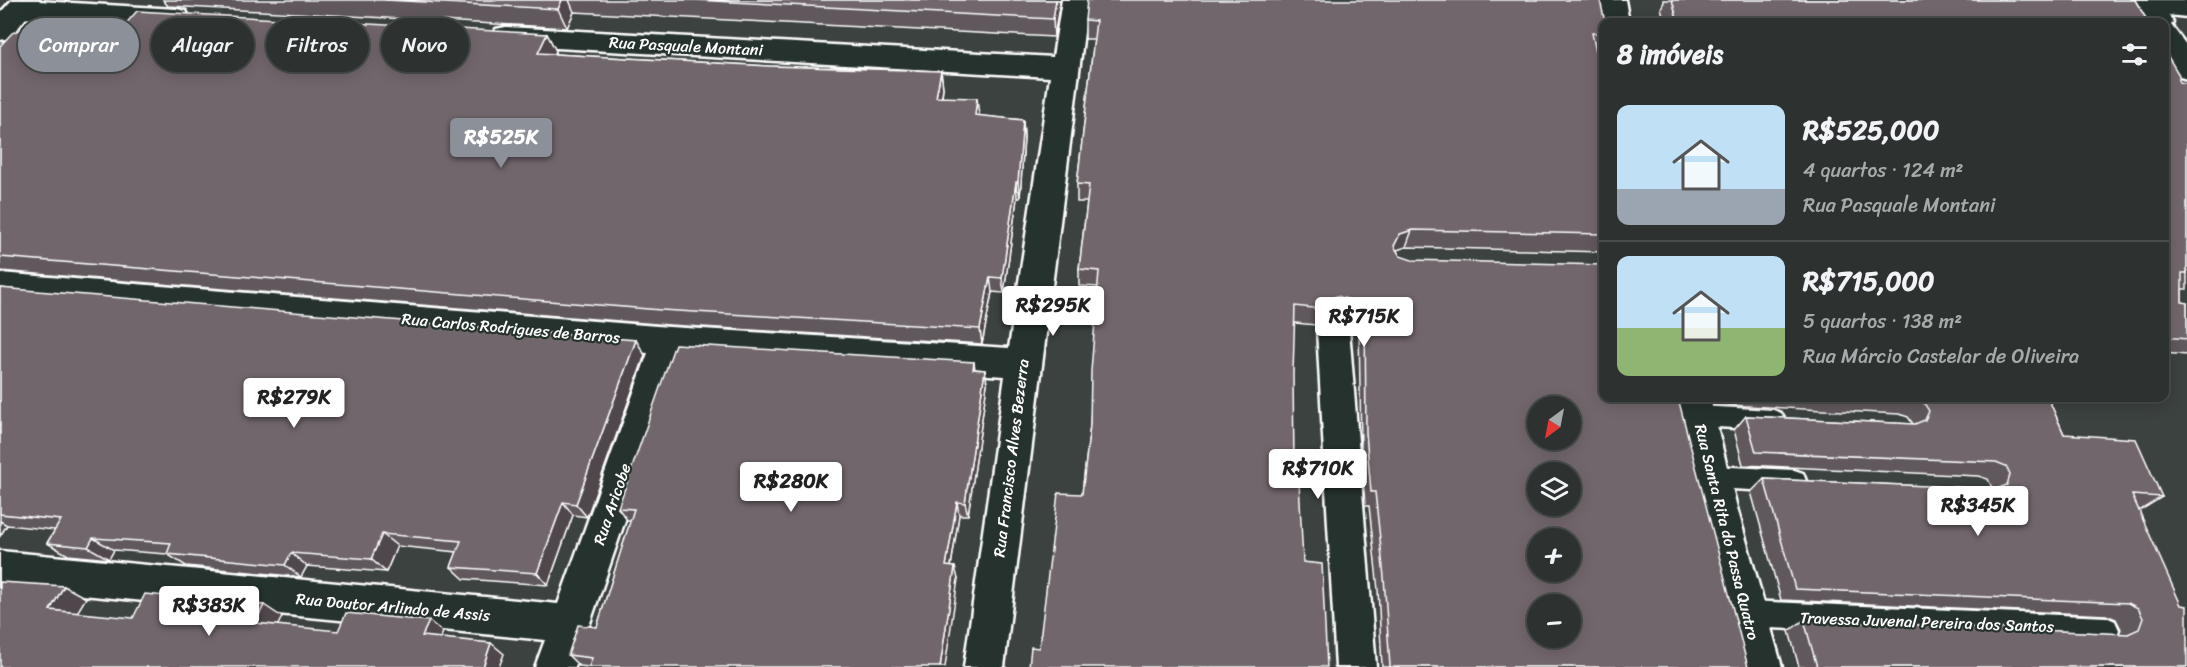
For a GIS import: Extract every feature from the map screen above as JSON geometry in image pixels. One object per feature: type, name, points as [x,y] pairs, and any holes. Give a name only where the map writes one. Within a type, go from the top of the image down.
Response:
[{"type":"street","name":"Rua Francisco Alves Bezerra","points":[[984,667],[1075,0]]},
{"type":"street","points":[[1612,0],[1615,18]]},
{"type":"street","points":[[0,31],[23,4],[186,18]]},
{"type":"street","points":[[2151,10],[2187,8]]},
{"type":"street","name":"Rua Pasquale Montani","points":[[483,35],[1066,68]]},
{"type":"street","points":[[2169,40],[2187,69]]},
{"type":"street","points":[[2169,87],[2187,88]]},
{"type":"street","name":"Rua Carlos Rodrigues de Barros","points":[[0,286],[669,342],[1024,363]]},
{"type":"street","points":[[1333,329],[1356,667]]},
{"type":"street","name":"Rua Aricobe","points":[[555,667],[669,342]]},
{"type":"street","name":"Rua Santa Rita do Passa Quatro","points":[[1695,407],[1711,477],[1762,667]]},
{"type":"street","name":"Rua Doutor Arlindo de Assis","points":[[0,569],[570,624]]},
{"type":"lane","points":[[1695,407],[1792,421]]},
{"type":"lane","points":[[1711,477],[1817,482]]},
{"type":"lane","name":"Travessa Juvenal Pereira dos Santos","points":[[1748,614],[2106,630]]},
{"type":"building","points":[[385,0],[562,0],[558,9]]},
{"type":"building","points":[[695,0],[1056,0],[1053,19]]},
{"type":"building","points":[[1087,0],[1600,0],[1604,18],[1599,18],[1599,34],[1592,33],[1599,66],[1599,234],[1412,230],[1400,234],[1394,246],[1400,256],[1412,260],[1599,265],[1599,402],[1679,402],[1748,667],[1390,667],[1384,577],[1375,492],[1371,492],[1366,433],[1365,313],[1356,312],[1351,300],[1337,296],[1325,300],[1321,309],[1295,306],[1293,374],[1294,461],[1298,461],[1303,562],[1322,564],[1327,667],[1029,667],[1031,647],[1039,648],[1058,493],[1082,494],[1090,425],[1091,371],[1099,271],[1079,269],[1089,185],[1077,184],[1096,21],[1085,20]]},
{"type":"building","points":[[1672,0],[2135,0],[2146,18],[1677,18]]},
{"type":"building","points":[[137,11],[266,18],[266,72],[369,72],[369,24],[381,25],[381,72],[469,72],[469,30],[547,34],[538,53],[769,66],[941,71],[936,97],[977,98],[975,115],[1023,120],[1018,182],[1016,182],[1002,278],[990,277],[980,329],[661,310],[0,257],[0,46],[12,33],[18,30],[18,72],[139,72],[139,18],[131,18]]},
{"type":"building","points":[[2169,58],[2179,75],[2179,82],[2187,85],[2187,273],[2182,273],[2182,302],[2187,303],[2187,339],[2169,337]]},
{"type":"building","points":[[0,288],[636,340],[576,504],[563,502],[537,573],[451,567],[461,541],[382,534],[371,559],[291,553],[285,565],[167,554],[171,543],[93,538],[88,547],[47,543],[61,520],[0,514]]},
{"type":"building","points":[[675,344],[974,362],[973,369],[985,370],[965,503],[957,502],[946,566],[955,567],[940,667],[589,667],[592,658],[568,655],[578,625],[597,627],[634,509],[618,508]]},
{"type":"building","points":[[1921,402],[2050,402],[2064,434],[2136,439],[2162,497],[2132,495],[2181,605],[2187,606],[2187,667],[1817,667],[1804,620],[2128,634],[2139,629],[2143,618],[2138,608],[2128,603],[1795,589],[1764,479],[1996,489],[2007,485],[2010,475],[2006,466],[1996,462],[1756,452],[1746,416],[1915,424],[1925,420],[1929,411]]},
{"type":"building","points":[[0,582],[64,586],[50,610],[133,618],[145,594],[264,605],[255,623],[338,631],[346,613],[429,621],[422,636],[491,643],[483,667],[0,667]]}]
